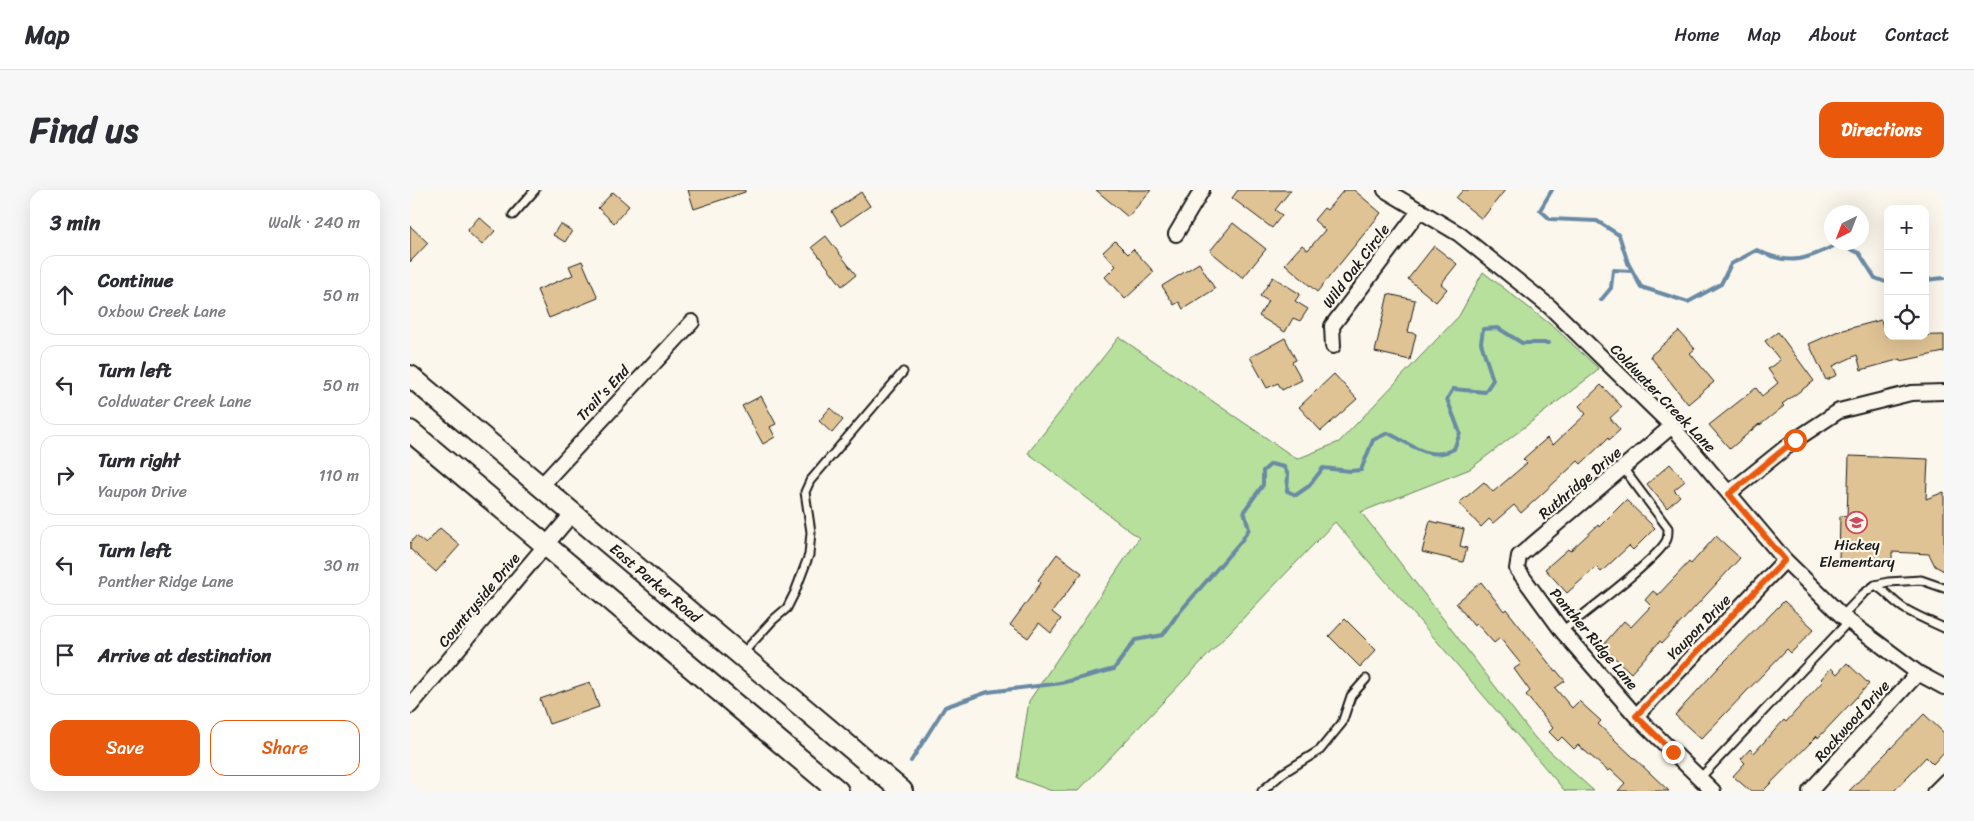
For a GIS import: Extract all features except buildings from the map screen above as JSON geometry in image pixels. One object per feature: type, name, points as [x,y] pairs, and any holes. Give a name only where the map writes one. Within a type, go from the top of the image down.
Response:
[{"type":"main road","name":"East Parker Road","points":[[410,376],[902,791]]},
{"type":"main road","points":[[410,431],[838,791]]},
{"type":"street","points":[[1176,234],[1202,190]]},
{"type":"street","name":"Coldwater Creek Lane","points":[[1385,190],[1459,234],[1550,306],[1672,426],[1785,560],[1846,619],[1918,674],[1944,687]]},
{"type":"street","name":"Wild Oak Circle","points":[[1333,346],[1332,326],[1420,210]]},
{"type":"street","name":"Trail's End","points":[[540,487],[692,322]]},
{"type":"street","points":[[1729,494],[1795,440],[1839,411],[1911,393],[1944,392]]},
{"type":"street","name":"Ruthridge Drive","points":[[1517,569],[1519,556],[1672,426]]},
{"type":"street","name":"Countryside Drive","points":[[410,706],[572,514]]},
{"type":"street","name":"Yaupon Drive","points":[[1636,716],[1785,560]]},
{"type":"street","name":"Panther Ridge Lane","points":[[1517,569],[1562,631],[1636,716],[1713,791]]},
{"type":"street","name":"Rockwood Drive","points":[[1810,791],[1918,674]]},
{"type":"lane","points":[[513,215],[535,190]]},
{"type":"lane","points":[[741,656],[773,620],[787,608],[795,592],[809,555],[811,532],[805,492],[810,481],[903,372]]},
{"type":"lane","points":[[1562,631],[1660,550],[1668,539],[1668,528],[1623,468]]},
{"type":"lane","points":[[1700,778],[1875,585],[1888,582],[1922,580],[1944,588]]},
{"type":"lane","points":[[1875,585],[1887,592],[1894,602],[1906,610],[1944,628]]},
{"type":"lane","points":[[1262,791],[1283,773],[1320,750],[1342,723],[1351,696],[1366,679]]},
{"type":"lane","points":[[1931,791],[1944,778]]},
{"type":"green space","points":[[1483,272],[1555,328],[1598,368],[1596,372],[1470,469],[1361,512],[1535,738],[1594,791],[1565,791],[1335,522],[1078,791],[1052,791],[1017,778],[1029,701],[1139,538],[1028,453],[1119,337],[1297,459],[1339,442],[1459,316]]},
{"type":"waterway","points":[[1552,190],[1540,210],[1550,219],[1597,221],[1619,235],[1628,263],[1641,287],[1688,302],[1721,284],[1731,264],[1757,250],[1789,260],[1817,254],[1838,244],[1859,253],[1875,278],[1884,281]]},
{"type":"waterway","points":[[1601,300],[1611,288],[1613,270],[1632,271]]},
{"type":"waterway","points":[[1929,280],[1944,278]]},
{"type":"waterway","points":[[911,761],[945,707],[988,692],[1062,683],[1114,669],[1135,640],[1163,635],[1177,615],[1242,540],[1249,529],[1244,511],[1263,485],[1263,471],[1271,464],[1284,467],[1288,475],[1287,491],[1296,495],[1309,486],[1323,468],[1350,471],[1361,470],[1373,440],[1388,433],[1428,453],[1436,454],[1454,449],[1460,433],[1447,399],[1453,389],[1485,392],[1493,380],[1481,343],[1483,329],[1498,328],[1522,343],[1549,343]]},
{"type":"place","name":"Hickey Elementary","points":[[1857,522]]},
{"type":"route","points":[[1673,752],[1636,716],[1785,560],[1729,494],[1795,440]]}]
